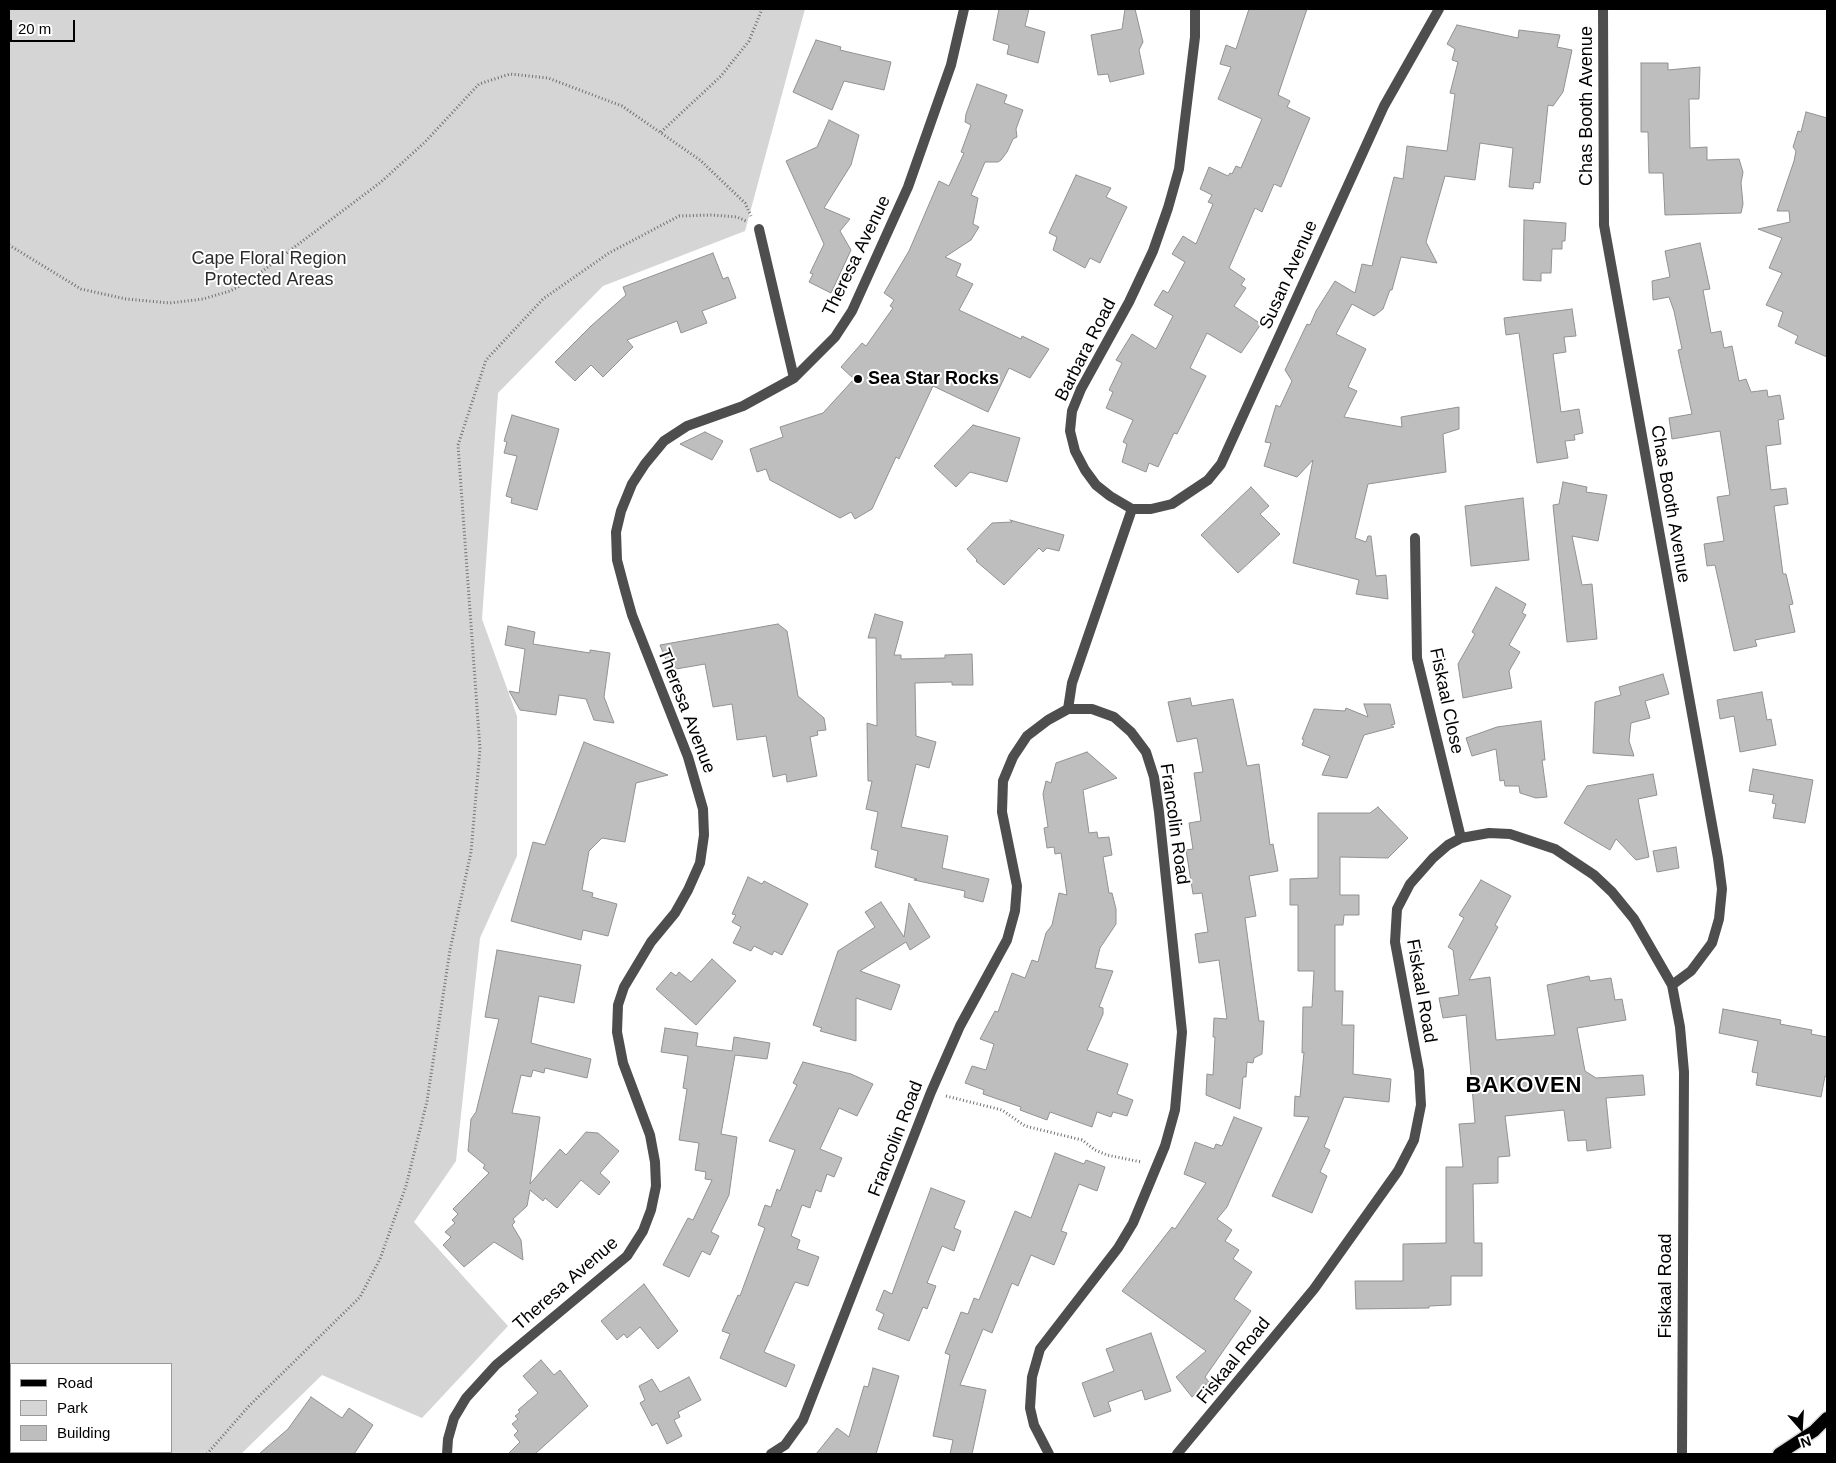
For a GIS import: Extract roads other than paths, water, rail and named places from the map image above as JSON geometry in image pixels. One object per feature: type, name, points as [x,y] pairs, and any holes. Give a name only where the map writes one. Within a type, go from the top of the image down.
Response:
[{"type":"main road","points":[[1780,1454],[1814,1432],[1827,1418]]},
{"type":"street","name":"Theresa Avenue","points":[[447,1454],[448,1439],[454,1418],[466,1398],[496,1365],[627,1256],[644,1231],[656,1186],[655,1162],[650,1135],[623,1063],[617,1032],[618,1005],[624,987],[651,942],[675,913],[700,863],[704,835],[703,809],[688,757],[632,615],[625,590],[617,560],[616,532],[621,511],[632,484],[645,464],[664,441],[686,426],[743,406],[794,378],[835,337],[852,311],[908,187],[952,65],[964,9]]},
{"type":"street","name":"Barbara Road","points":[[1132,508],[1110,496],[1096,485],[1085,470],[1075,451],[1070,431],[1072,411],[1081,389],[1129,302],[1153,251],[1168,208],[1179,169],[1195,37],[1195,9]]},
{"type":"street","name":"Susan Avenue","points":[[1132,508],[1151,508],[1172,504],[1208,480],[1221,464],[1384,106],[1439,9]]},
{"type":"street","name":"Chas Booth Avenue","points":[[1603,9],[1604,225],[1722,889],[1719,919],[1712,943],[1691,971],[1672,985]]},
{"type":"street","points":[[757,227],[794,378]]},
{"type":"street","points":[[1068,709],[1072,683],[1132,508]]},
{"type":"street","name":"Fiskaal Close","points":[[1415,538],[1417,658],[1461,838]]},
{"type":"street","name":"Francolin Road","points":[[771,1454],[785,1445],[804,1420],[931,1092],[960,1026],[1007,940],[1015,911],[1017,886],[1002,812],[1003,782],[1013,756],[1027,736],[1048,720],[1068,709],[1092,709],[1114,717],[1131,732],[1146,752],[1154,777],[1182,1032],[1175,1110],[1165,1146],[1133,1223],[1118,1248],[1040,1349],[1032,1377],[1030,1408],[1034,1425],[1049,1454]]},
{"type":"street","name":"Fiskaal Road","points":[[1177,1454],[1314,1289],[1398,1171],[1414,1140],[1421,1104],[1419,1071],[1395,942],[1397,909],[1410,884],[1433,858],[1461,838],[1489,833],[1510,834],[1555,849],[1594,875],[1612,892],[1634,919],[1672,985],[1680,1027],[1684,1072],[1682,1454]]},
{"type":"place","name":"Sea Star Rocks","points":[[858,379]]},
{"type":"district","name":"BAKOVEN","points":[[1524,1086]]},
{"type":"park label","name":"Cape Floral Region Protected Areas","points":[[269,269]]}]
